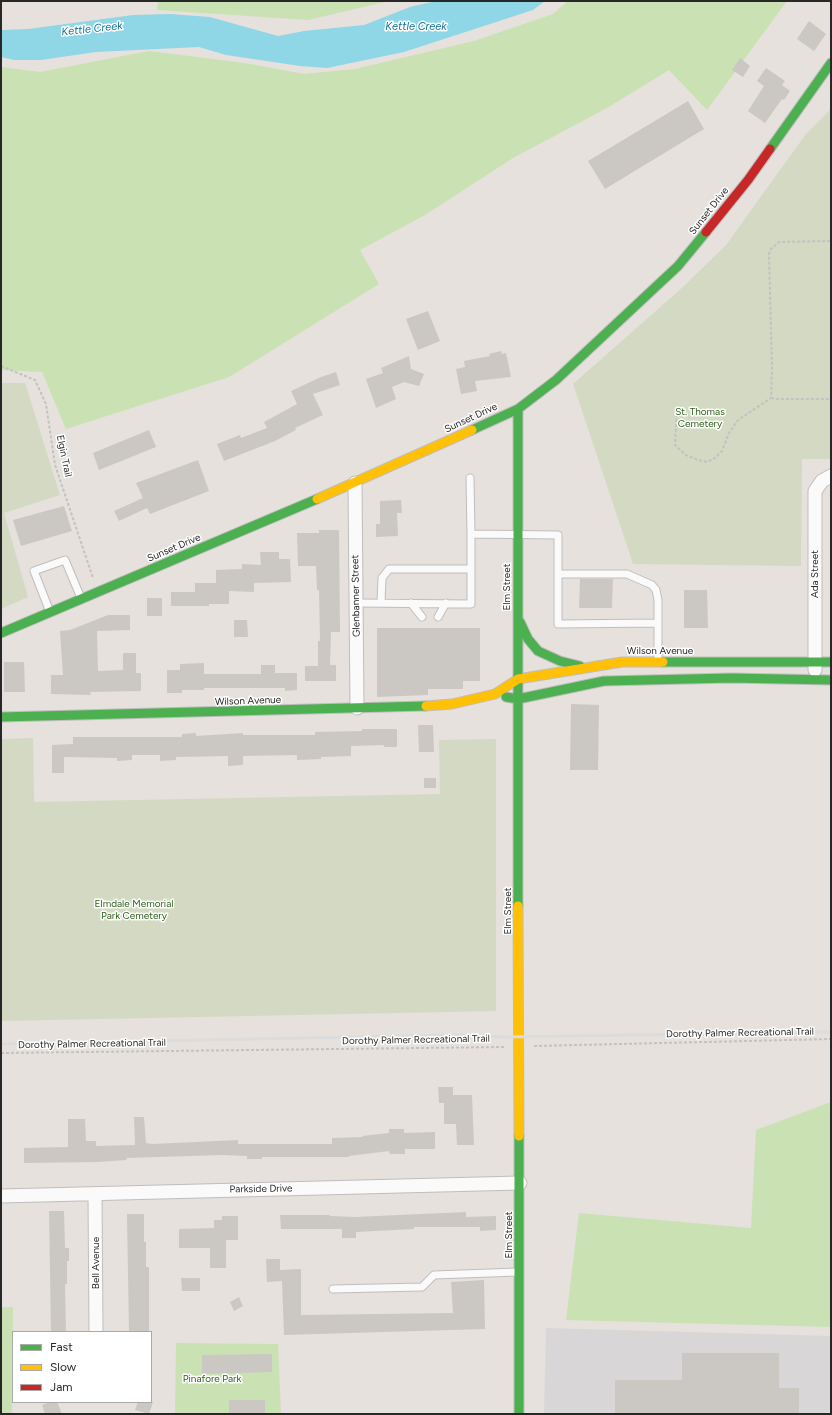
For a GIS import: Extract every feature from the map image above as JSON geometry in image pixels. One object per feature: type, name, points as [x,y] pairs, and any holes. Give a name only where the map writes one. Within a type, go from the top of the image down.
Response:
[{"type":"main road","name":"Sunset Drive","points":[[1,632],[98,593],[355,484],[518,409],[556,380],[678,266],[748,180],[831,63]]},
{"type":"main road","name":"Elm Street","points":[[518,409],[520,1046],[519,1414]]},
{"type":"main road","points":[[518,618],[528,639],[538,651],[560,661],[583,667]]},
{"type":"main road","name":"Wilson Avenue","points":[[1,717],[410,708],[452,704],[495,694],[518,679],[583,667],[622,662],[831,662]]},
{"type":"main road","points":[[731,662],[731,678]]},
{"type":"main road","name":"Wilson Avenue","points":[[495,694],[518,699],[604,681],[731,678],[831,680]]},
{"type":"street","name":"Ada Street","points":[[814,680],[815,491],[822,481],[831,476]]},
{"type":"street","name":"Glenbanner Street","points":[[355,484],[357,708]]},
{"type":"street","name":"Parkside Drive","points":[[1,1196],[520,1182]]},
{"type":"street","name":"Bell Avenue","points":[[95,1194],[96,1331]]},
{"type":"lane","points":[[356,603],[471,604],[470,478]]},
{"type":"lane","points":[[471,534],[558,535],[558,624],[657,623]]},
{"type":"lane","points":[[50,612],[34,571],[65,560],[81,600]]},
{"type":"lane","points":[[380,603],[382,578],[389,570],[471,569]]},
{"type":"lane","points":[[558,574],[627,574],[640,578],[652,585],[656,590],[658,600],[658,662]]},
{"type":"lane","points":[[411,603],[422,617]]},
{"type":"lane","points":[[438,617],[446,603]]},
{"type":"lane","points":[[333,1289],[422,1287],[434,1274],[520,1272]]},
{"type":"path","points":[[771,398],[772,368],[769,254],[771,249],[779,242],[831,241]]},
{"type":"path","name":"Elgin Trail","points":[[1,366],[35,380],[46,404],[55,466],[98,593]]},
{"type":"path","points":[[677,409],[675,445],[686,455],[708,462],[722,451],[728,433],[738,420],[771,398],[831,400]]},
{"type":"path","name":"Dorothy Palmer Recreational Trail","points":[[1,1053],[520,1046],[831,1039]]},
{"type":"shaded area","points":[[546,1328],[831,1336],[831,1414],[544,1414]]},
{"type":"green space","points":[[158,1],[389,1],[308,20],[157,10]]},
{"type":"green space","points":[[568,1],[787,1],[707,110],[669,70],[607,108],[513,158],[425,215],[360,250],[379,284],[229,377],[66,429],[42,372],[1,370],[1,67],[40,72],[149,51],[245,63],[304,74],[355,69],[474,41],[553,14]]},
{"type":"green space","name":"St. Thomas Cemetery","points":[[831,109],[831,459],[802,459],[801,566],[633,564],[573,384],[683,287],[726,245],[806,134]]},
{"type":"green space","points":[[1,383],[25,383],[60,495],[4,513],[28,597],[1,609]]},
{"type":"green space","name":"Elmdale Memorial Park Cemetery","points":[[33,738],[34,802],[440,794],[439,740],[496,739],[496,1011],[1,1021],[1,739]]},
{"type":"green space","points":[[831,1102],[831,1327],[566,1320],[579,1213],[751,1228],[756,1130]]},
{"type":"green space","points":[[1,1307],[13,1307],[12,1414],[1,1414]]},
{"type":"green space","name":"Pinafore Park","points":[[176,1343],[278,1344],[281,1414],[175,1414]]},
{"type":"water","name":"Kettle Creek","points":[[436,1],[545,1],[533,10],[404,52],[327,68],[300,66],[226,55],[199,47],[96,52],[41,60],[14,60],[1,57],[1,30],[28,29],[133,15],[170,14],[210,17],[278,36],[304,31],[364,25],[410,7]]},
{"type":"building","points":[[809,21],[826,34],[814,51],[797,39]]},
{"type":"building","points":[[740,58],[750,66],[743,77],[732,70]]},
{"type":"building","points":[[766,68],[785,81],[782,85],[790,91],[784,100],[782,99],[765,123],[748,111],[764,86],[757,81]]},
{"type":"building","points":[[688,101],[704,129],[605,189],[588,161]]},
{"type":"building","points":[[428,311],[440,341],[418,350],[406,319]]},
{"type":"building","points":[[501,351],[502,354],[506,353],[511,377],[475,381],[477,391],[461,394],[456,369],[465,367],[464,361],[490,356],[489,354]]},
{"type":"building","points":[[409,356],[411,369],[424,374],[419,386],[404,382],[392,387],[396,399],[376,408],[366,379],[383,373],[381,368]]},
{"type":"building","points":[[336,372],[340,385],[313,394],[323,415],[295,428],[296,430],[275,441],[224,461],[217,444],[240,435],[241,438],[267,428],[264,422],[297,404],[291,391],[321,377]]},
{"type":"building","points":[[149,430],[156,447],[99,470],[93,453]]},
{"type":"building","points":[[198,460],[209,491],[150,514],[147,508],[119,521],[114,511],[143,498],[136,483]]},
{"type":"building","points":[[401,500],[402,513],[397,513],[398,536],[376,537],[376,524],[380,524],[380,501]]},
{"type":"building","points":[[64,506],[72,531],[21,546],[13,520]]},
{"type":"building","points":[[319,530],[339,530],[340,632],[331,632],[330,665],[336,665],[336,681],[305,681],[305,666],[318,666],[318,641],[320,641],[319,590],[317,590],[316,566],[298,566],[297,533],[319,533]]},
{"type":"building","points":[[260,552],[279,552],[279,559],[290,559],[291,582],[254,583],[254,592],[229,591],[229,604],[209,604],[209,606],[171,606],[171,592],[195,592],[195,583],[216,583],[216,570],[242,569],[242,564],[261,565]]},
{"type":"building","points":[[580,579],[613,579],[612,608],[579,608]]},
{"type":"building","points":[[684,590],[707,590],[708,628],[684,628]]},
{"type":"building","points":[[147,598],[162,598],[162,616],[147,616]]},
{"type":"building","points":[[108,615],[130,615],[130,630],[97,631],[98,671],[123,670],[123,653],[136,653],[136,673],[141,673],[141,691],[90,692],[91,695],[51,694],[51,675],[63,675],[60,631],[70,630]]},
{"type":"building","points":[[234,620],[247,620],[248,637],[234,637]]},
{"type":"building","points":[[377,628],[480,628],[480,681],[463,681],[463,689],[428,689],[428,695],[377,697]]},
{"type":"building","points":[[4,662],[24,662],[25,692],[4,692]]},
{"type":"building","points":[[204,663],[204,674],[261,674],[261,665],[275,665],[275,673],[297,673],[297,690],[285,691],[285,688],[204,688],[204,690],[182,690],[182,693],[167,693],[167,670],[180,670],[180,664]]},
{"type":"building","points":[[571,704],[599,705],[598,770],[570,770]]},
{"type":"building","points":[[418,725],[433,725],[434,752],[419,752]]},
{"type":"building","points":[[362,729],[397,729],[397,747],[384,747],[384,745],[351,746],[351,756],[321,757],[321,759],[297,760],[297,755],[243,756],[243,765],[228,766],[228,756],[176,757],[176,760],[160,761],[160,755],[132,755],[132,760],[117,761],[117,758],[64,757],[64,773],[52,773],[52,745],[73,744],[73,737],[182,737],[182,734],[196,733],[196,736],[243,733],[243,735],[315,735],[315,732],[362,731]]},
{"type":"building","points":[[424,778],[436,778],[436,788],[424,788]]},
{"type":"building","points":[[438,1087],[453,1087],[453,1095],[472,1095],[474,1145],[457,1145],[456,1124],[444,1124],[444,1103],[439,1103]]},
{"type":"building","points":[[134,1117],[144,1117],[146,1143],[153,1144],[238,1140],[238,1144],[332,1144],[332,1138],[363,1137],[362,1136],[389,1133],[389,1129],[404,1129],[404,1133],[435,1132],[435,1149],[405,1149],[405,1154],[390,1154],[389,1151],[349,1157],[262,1157],[262,1159],[247,1159],[247,1156],[223,1155],[126,1158],[127,1160],[97,1162],[24,1163],[24,1148],[68,1147],[68,1119],[85,1119],[86,1141],[96,1141],[96,1146],[135,1145]]},
{"type":"building","points":[[49,1211],[64,1211],[65,1248],[69,1248],[69,1261],[67,1261],[67,1284],[65,1284],[66,1331],[51,1331]]},
{"type":"building","points":[[466,1212],[466,1217],[496,1216],[496,1230],[480,1231],[480,1227],[414,1227],[414,1229],[356,1232],[356,1238],[342,1238],[342,1229],[281,1229],[280,1215],[330,1215],[355,1217]]},
{"type":"building","points":[[127,1214],[144,1214],[146,1267],[149,1267],[149,1331],[129,1331]]},
{"type":"building","points":[[222,1216],[238,1216],[238,1240],[226,1240],[226,1268],[210,1268],[210,1248],[179,1248],[179,1229],[214,1228],[214,1220],[222,1220]]},
{"type":"building","points":[[266,1259],[280,1259],[280,1270],[301,1269],[301,1315],[453,1313],[451,1282],[484,1280],[485,1329],[284,1335],[282,1281],[267,1282]]},
{"type":"building","points":[[181,1278],[200,1278],[200,1291],[182,1291]]},
{"type":"building","points":[[239,1297],[243,1306],[234,1311],[230,1302]]},
{"type":"building","points":[[682,1353],[779,1353],[779,1388],[799,1388],[799,1414],[615,1414],[615,1380],[682,1380]]},
{"type":"building","points":[[272,1354],[272,1372],[202,1374],[202,1355]]},
{"type":"building","points":[[229,1400],[265,1400],[265,1414],[229,1414]]},
{"type":"building","points":[[153,1402],[149,1414],[135,1410],[138,1403]]},
{"type":"building","points":[[47,1403],[57,1403],[62,1414],[45,1414],[42,1405]]},
{"type":"railway","points":[[1,1044],[455,1035],[504,1037],[831,1032]]},
{"type":"traffic: fast","points":[[770,149],[831,63]]},
{"type":"traffic: fast","points":[[472,430],[518,409],[556,380],[678,266],[706,232]]},
{"type":"traffic: fast","points":[[518,409],[518,906]]},
{"type":"traffic: fast","points":[[1,633],[317,499]]},
{"type":"traffic: fast","points":[[520,622],[528,639],[538,651],[560,661],[580,666]]},
{"type":"traffic: fast","points":[[663,662],[831,662]]},
{"type":"traffic: fast","points":[[506,697],[518,699],[604,681],[731,678],[831,680]]},
{"type":"traffic: fast","points":[[1,717],[426,706]]},
{"type":"traffic: fast","points":[[519,1136],[519,1414]]},
{"type":"traffic: slow","points":[[317,499],[472,430]]},
{"type":"traffic: slow","points":[[426,706],[452,704],[495,694],[518,679],[622,662],[663,662]]},
{"type":"traffic: slow","points":[[518,906],[519,1136]]},
{"type":"traffic: jam","points":[[706,232],[748,180],[770,149]]}]
